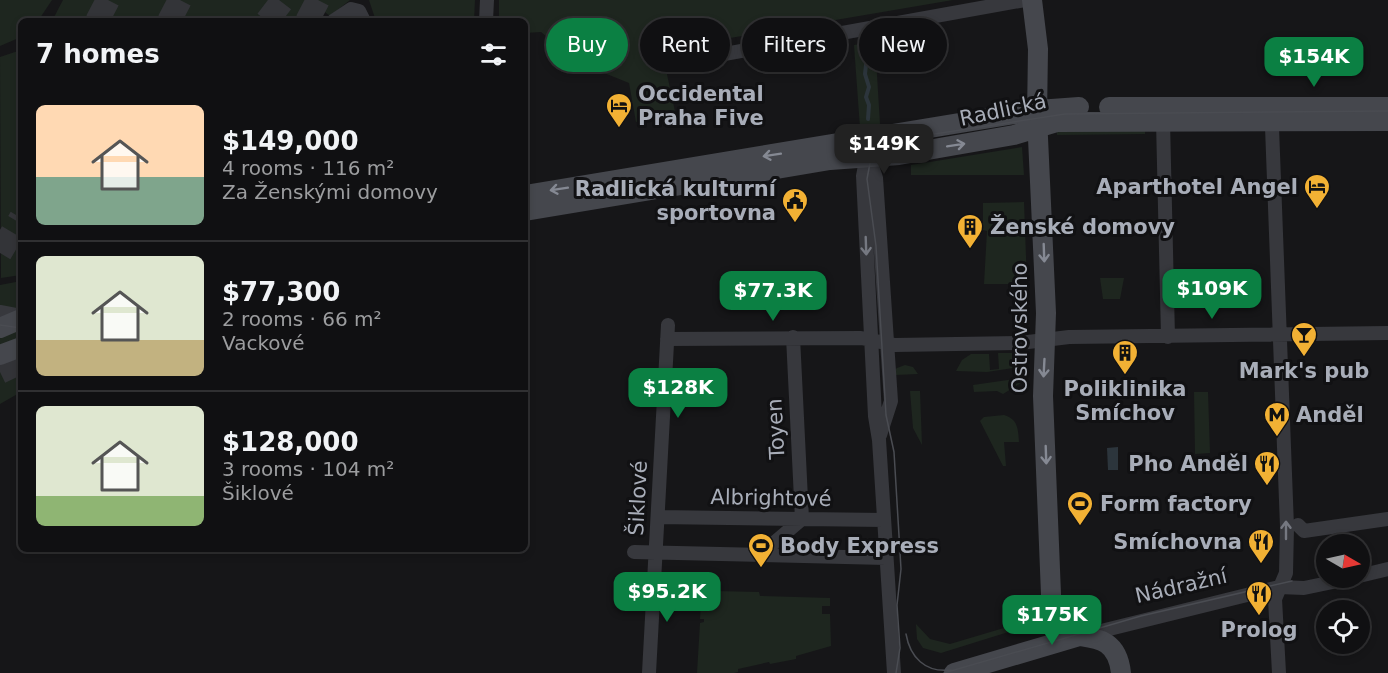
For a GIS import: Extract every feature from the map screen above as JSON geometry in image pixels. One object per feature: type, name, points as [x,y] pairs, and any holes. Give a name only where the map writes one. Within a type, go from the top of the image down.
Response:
[{"type":"main road","name":"Ostrovského","points":[[1032,0],[1038,49],[1038,119],[1046,339],[1043,396],[1052,619]]},
{"type":"main road","name":"Radlická","points":[[528,195],[830,153],[865,158],[899,155],[1014,135],[1038,119],[1072,107],[1388,107]]},
{"type":"main road","name":"Radlická","points":[[528,210],[830,153],[889,136],[1038,119],[1388,121]]},
{"type":"main road","points":[[0,328],[18,319]]},
{"type":"main road","points":[[0,355],[18,348]]},
{"type":"main road","points":[[1019,654],[1043,634],[1052,619],[1062,630],[1103,640],[1116,652],[1121,673]]},
{"type":"main road","name":"Nádražní","points":[[954,673],[1083,636]]},
{"type":"street","points":[[486,18],[487,0]]},
{"type":"street","points":[[730,53],[1025,0]]},
{"type":"street","points":[[339,18],[358,8]]},
{"type":"street","points":[[1163,121],[1168,337]]},
{"type":"street","points":[[1272,127],[1287,527],[1286,573],[1279,587],[1275,604],[1280,673]]},
{"type":"street","points":[[879,440],[891,401],[888,344],[871,188],[865,158],[874,147],[889,136]]},
{"type":"street","points":[[830,153],[871,188]]},
{"type":"street","points":[[894,673],[875,407],[871,188],[885,168],[899,155]]},
{"type":"street","points":[[0,312],[18,316]]},
{"type":"street","name":"Šiklové","points":[[649,673],[668,332],[793,337]]},
{"type":"street","points":[[793,337],[861,338],[888,344],[1016,343],[1046,339],[1388,333]]},
{"type":"street","name":"Toyen","points":[[793,337],[802,519]]},
{"type":"street","name":"Albrightové","points":[[658,517],[884,520]]},
{"type":"street","points":[[775,542],[802,519]]},
{"type":"street","points":[[1298,525],[1304,531],[1388,519]]},
{"type":"street","points":[[634,552],[886,558]]},
{"type":"street","points":[[1370,573],[1388,569]]},
{"type":"street","name":"Nádražní","points":[[1083,636],[1279,587],[1304,588],[1316,586]]},
{"type":"street","points":[[1116,652],[1117,634],[1125,624]]},
{"type":"shaded area","points":[[0,0],[52,0],[40,18],[18,18],[18,38],[0,46]]},
{"type":"shaded area","points":[[63,0],[350,0],[330,16],[313,3],[305,18],[54,18]]},
{"type":"shaded area","points":[[369,0],[475,0],[474,18],[375,18]]},
{"type":"shaded area","points":[[499,0],[953,0],[847,18],[742,18],[742,36],[730,38],[730,18],[640,18],[640,72],[667,72],[676,116],[636,122],[629,83],[602,72],[628,72],[628,18],[546,18],[546,36],[541,32],[528,33],[528,18],[499,18]]},
{"type":"shaded area","points":[[859,44],[859,72],[877,72],[880,124],[860,128],[854,45]]},
{"type":"shaded area","points":[[18,51],[18,275],[1,278],[0,57]]},
{"type":"shaded area","points":[[1057,124],[1145,124],[1145,134],[1057,135]]},
{"type":"shaded area","points":[[1022,147],[1024,175],[911,175],[911,165]]},
{"type":"shaded area","points":[[1024,202],[1027,284],[984,284],[987,231],[983,230],[983,203]]},
{"type":"shaded area","points":[[1100,278],[1124,278],[1120,299],[1103,299]]},
{"type":"shaded area","points":[[18,282],[18,311],[0,309],[0,285]]},
{"type":"shaded area","points":[[11,330],[18,331],[18,340],[0,347],[0,334]]},
{"type":"shaded area","points":[[998,353],[1017,353],[1019,367],[987,372],[956,371],[962,360],[971,354],[989,354],[990,370],[999,369]]},
{"type":"shaded area","points":[[18,361],[18,394],[0,404],[0,368]]},
{"type":"shaded area","points":[[905,365],[913,367],[918,374],[895,375],[893,372],[897,368]]},
{"type":"shaded area","points":[[1022,378],[1021,383],[1003,394],[997,391],[974,392],[973,385]]},
{"type":"shaded area","points":[[910,391],[920,391],[922,445],[913,428]]},
{"type":"shaded area","points":[[1194,392],[1208,392],[1210,453],[1195,454]]},
{"type":"shaded area","points":[[1004,415],[1015,422],[1019,442],[1004,442],[1006,466],[1003,466],[980,421],[984,417]]},
{"type":"shaded area","points":[[1118,447],[1118,470],[1108,470],[1107,448]]},
{"type":"shaded area","points":[[715,591],[759,592],[760,596],[830,598],[830,606],[822,606],[822,614],[830,614],[831,646],[796,656],[796,659],[738,669],[738,672],[734,673],[697,673],[700,623],[704,622],[704,619],[700,619],[701,604],[714,605]]},
{"type":"shaded area","points":[[1024,622],[1018,629],[941,653],[923,648],[917,639],[916,624],[930,639],[950,644]]},
{"type":"waterway","points":[[865,72],[869,87],[866,97],[869,105],[868,119]]},
{"type":"tunnel","points":[[99,18],[108,0]]},
{"type":"tunnel","points":[[171,18],[180,0]]},
{"type":"tunnel","points":[[269,18],[283,0]]},
{"type":"tunnel","points":[[309,18],[318,0]]},
{"type":"tunnel","points":[[0,253],[18,223]]},
{"type":"tunnel","points":[[0,372],[18,363]]},
{"type":"tram line","points":[[895,140],[1065,114],[1388,111]]},
{"type":"tram line","points":[[896,673],[900,648],[897,605],[901,569],[894,452],[886,415],[876,246],[867,179],[870,163],[879,150],[903,139]]},
{"type":"tram line","points":[[0,325],[18,328]]},
{"type":"tram line","points":[[944,673],[1141,616],[1292,581]]},
{"type":"tram line","points":[[906,634],[911,650],[920,662],[934,669],[951,670]]},
{"type":"place","name":"Occidental Praha Five","points":[[619,129]]},
{"type":"place","name":"Aparthotel Angel","points":[[1317,210]]},
{"type":"place","name":"Radlická kulturní sportovna","points":[[795,224]]},
{"type":"place","name":"Ženské domovy","points":[[970,250]]},
{"type":"place","name":"Mark's pub","points":[[1304,358]]},
{"type":"place","name":"Poliklinika Smíchov","points":[[1125,376]]},
{"type":"place","name":"Anděl","points":[[1277,438]]},
{"type":"place","name":"Pho Anděl","points":[[1267,487]]},
{"type":"place","name":"Form factory","points":[[1080,527]]},
{"type":"place","name":"Smíchovna","points":[[1261,565]]},
{"type":"place","name":"Body Express","points":[[761,569]]},
{"type":"place","name":"Prolog","points":[[1259,617]]}]
